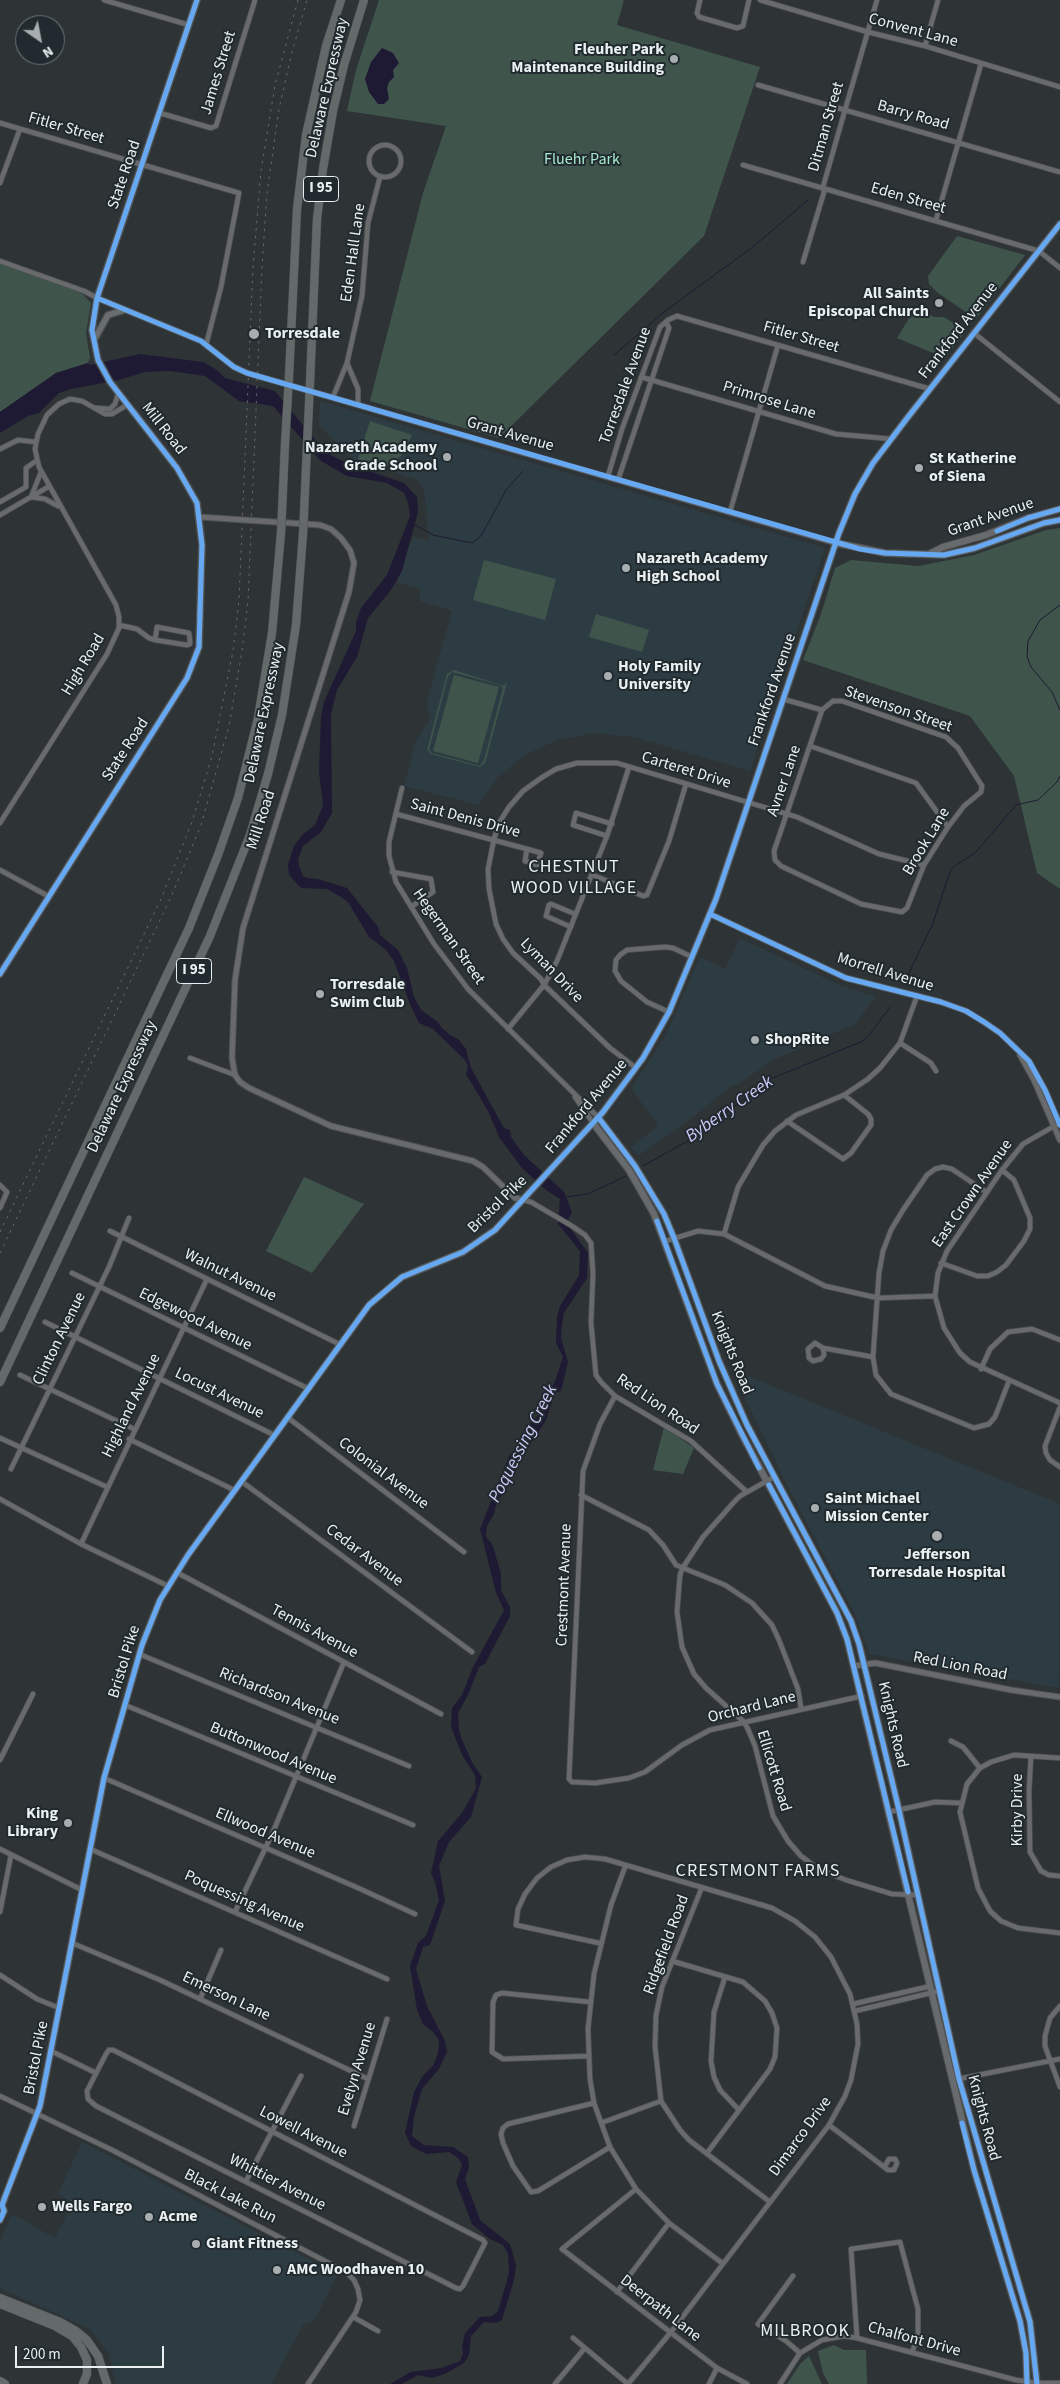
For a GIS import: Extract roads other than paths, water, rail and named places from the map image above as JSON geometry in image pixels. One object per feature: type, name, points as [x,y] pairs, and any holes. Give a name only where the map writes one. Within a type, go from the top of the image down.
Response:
[{"type":"highway","name":"Delaware Expressway","points":[[0,1328],[189,928],[221,848],[242,782],[258,718],[272,633],[281,533],[297,210],[306,135],[326,46],[341,0]]},
{"type":"highway","name":"Delaware Expressway","points":[[0,1382],[210,936],[250,835],[268,774],[282,715],[296,625],[303,534],[318,220],[323,169],[333,111],[344,65],[364,0]]},
{"type":"highway","points":[[0,2298],[60,2322],[76,2331],[87,2340],[98,2356],[107,2384]]},
{"type":"highway","points":[[0,2304],[55,2326],[72,2336],[81,2347],[87,2360],[87,2374],[83,2384]]},
{"type":"main road","name":"State Road","points":[[98,360],[92,330],[97,298],[197,0]]},
{"type":"main road","name":"Frankford Avenue","points":[[541,1180],[593,1123],[636,1068],[669,1012],[710,914],[836,543],[856,491],[869,469],[930,389],[1060,224]]},
{"type":"main road","points":[[94,340],[108,315],[124,310]]},
{"type":"main road","name":"Mill Road","points":[[98,360],[118,394],[185,478],[197,503],[200,517]]},
{"type":"main road","name":"Grant Avenue","points":[[931,553],[943,547],[986,535],[1028,518],[1060,509]]},
{"type":"main road","name":"State Road","points":[[0,974],[193,667],[200,635],[200,517]]},
{"type":"main road","name":"Grant Avenue","points":[[836,543],[885,553],[931,553],[944,555],[960,552],[1044,523],[1060,520]]},
{"type":"main road","name":"Knights Road","points":[[598,1117],[640,1173],[664,1214],[719,1361],[747,1425],[851,1620],[864,1664],[899,1810],[959,2079],[1030,2322],[1037,2384]]},
{"type":"main road","name":"Knights Road","points":[[593,1123],[638,1184],[666,1241],[717,1384],[766,1481],[837,1613],[855,1666],[974,2170],[1020,2321],[1028,2383]]},
{"type":"main road","name":"Bristol Pike","points":[[0,2220],[4,2211],[1,2206],[38,2114],[104,1778],[139,1654],[152,1617],[168,1586],[234,1490],[369,1304],[388,1287],[412,1271],[456,1255],[477,1244],[495,1230],[541,1180]]},
{"type":"street","points":[[104,0],[189,25]]},
{"type":"street","name":"James Street","points":[[160,114],[211,128],[216,126],[255,0]]},
{"type":"street","points":[[700,0],[697,14],[699,17],[737,28],[743,26],[749,0]]},
{"type":"street","name":"Convent Lane","points":[[763,0],[1060,87]]},
{"type":"street","name":"Ditman Street","points":[[803,262],[877,0]]},
{"type":"street","points":[[925,46],[938,0]]},
{"type":"street","points":[[936,220],[981,64]]},
{"type":"street","name":"Barry Road","points":[[758,85],[1060,172]]},
{"type":"street","name":"Fitler Street","points":[[0,123],[240,193],[221,287],[206,345]]},
{"type":"street","points":[[0,183],[20,129]]},
{"type":"street","points":[[390,145],[398,151],[401,164],[394,175],[380,177],[370,168],[369,158],[376,147],[390,145]]},
{"type":"street","name":"Eden Street","points":[[743,165],[1039,251],[1060,268]]},
{"type":"street","name":"Eden Hall Lane","points":[[333,397],[346,363],[362,296],[368,223],[380,177]]},
{"type":"street","name":"Grant Avenue","points":[[0,261],[84,291],[206,345],[242,372],[836,543]]},
{"type":"street","name":"Fitler Street","points":[[666,322],[677,316],[682,317],[930,389]]},
{"type":"street","name":"Torresdale Avenue","points":[[608,476],[641,377],[660,327],[666,322],[669,328],[618,480]]},
{"type":"street","points":[[974,333],[1060,402]]},
{"type":"street","points":[[730,512],[778,345]]},
{"type":"street","points":[[346,363],[358,389],[358,404]]},
{"type":"street","name":"Primrose Lane","points":[[641,377],[838,435],[892,439]]},
{"type":"street","points":[[96,408],[110,409],[115,404],[118,394]]},
{"type":"street","points":[[0,502],[26,487],[26,468],[36,461],[36,442],[43,421],[59,404],[70,399],[76,399],[96,408],[100,412],[108,414],[127,405]]},
{"type":"street","points":[[0,449],[18,440],[36,442]]},
{"type":"street","name":"High Road","points":[[0,823],[112,646],[119,625],[116,605],[48,487],[36,461]]},
{"type":"street","points":[[31,497],[41,472]]},
{"type":"street","points":[[0,515],[48,487]]},
{"type":"street","points":[[31,497],[45,499],[60,507]]},
{"type":"street","name":"Mill Road","points":[[200,517],[320,524],[341,538],[350,550],[354,563],[349,592],[243,928],[235,980],[232,1058],[236,1075]]},
{"type":"street","points":[[119,625],[137,629],[155,640],[190,644],[189,633],[157,627],[155,640]]},
{"type":"street","name":"Stevenson Street","points":[[783,699],[822,710],[830,702],[842,701],[946,737],[958,748],[979,780],[982,789]]},
{"type":"street","name":"Avner Lane","points":[[822,710],[774,851],[775,860],[781,866],[861,904],[900,912]]},
{"type":"street","points":[[810,746],[916,783],[948,827]]},
{"type":"street","name":"Carteret Drive","points":[[494,839],[499,823],[523,790],[548,774],[577,763],[607,762],[808,820],[879,854],[924,865]]},
{"type":"street","points":[[508,1029],[544,985],[608,836],[629,767]]},
{"type":"street","points":[[592,875],[643,896],[647,895],[669,841],[686,784]]},
{"type":"street","name":"Hegerman Street","points":[[402,788],[389,842],[392,872],[396,882],[462,983],[574,1096],[598,1117]]},
{"type":"street","name":"Brook Lane","points":[[900,912],[907,908],[924,865],[948,827],[964,806],[978,796],[982,789]]},
{"type":"street","points":[[608,836],[573,825],[576,813],[612,824]]},
{"type":"street","name":"Saint Denis Drive","points":[[396,814],[527,849]]},
{"type":"street","name":"Lyman Drive","points":[[494,839],[488,869],[489,889],[496,924],[514,953],[541,979],[544,985],[610,1048],[636,1068]]},
{"type":"street","points":[[1,870],[48,896]]},
{"type":"street","points":[[392,872],[431,879],[431,893],[411,907]]},
{"type":"street","points":[[570,927],[546,914],[551,904],[576,914]]},
{"type":"street","name":"Morrell Avenue","points":[[710,914],[846,978],[953,1006],[976,1017],[1000,1033],[1035,1070],[1060,1124]]},
{"type":"street","points":[[669,1012],[646,1002],[621,981],[616,971],[616,960],[627,950],[665,947],[673,948],[692,957]]},
{"type":"street","points":[[724,1234],[738,1187],[748,1167],[763,1145],[787,1121],[796,1115],[844,1095],[880,1068],[900,1043],[917,996]]},
{"type":"street","points":[[900,1043],[931,1063],[936,1071]]},
{"type":"street","name":"Morrell Avenue","points":[[1019,1052],[1034,1080],[1060,1140]]},
{"type":"street","points":[[190,1058],[236,1075],[240,1082],[249,1088],[331,1126],[473,1161],[483,1167],[516,1198],[522,1200]]},
{"type":"street","points":[[787,1121],[840,1158],[844,1158],[851,1153],[872,1120],[868,1114],[844,1095]]},
{"type":"street","name":"Hegerman Street","points":[[574,1096],[579,1106],[593,1123]]},
{"type":"street","name":"East Crown Avenue","points":[[1060,1124],[1023,1144],[986,1192],[952,1242],[941,1263],[935,1296],[938,1313],[951,1341],[960,1353],[981,1369],[1060,1403]]},
{"type":"street","points":[[986,1192],[952,1169],[935,1169],[927,1175],[891,1230],[880,1266],[873,1357],[876,1375],[891,1394],[974,1428],[989,1424],[1009,1381]]},
{"type":"street","points":[[941,1263],[977,1276],[988,1276],[1006,1265],[1024,1241],[1030,1229],[1030,1218],[1014,1180],[1002,1170]]},
{"type":"street","points":[[0,1185],[7,1192],[0,1208]]},
{"type":"street","name":"Red Lion Road","points":[[522,1200],[541,1208],[572,1226],[589,1239],[593,1249],[591,1323],[596,1375],[615,1396],[691,1441],[747,1492]]},
{"type":"street","name":"Clinton Avenue","points":[[11,1469],[99,1287],[129,1218]]},
{"type":"street","name":"Walnut Avenue","points":[[110,1231],[339,1344]]},
{"type":"street","points":[[666,1241],[698,1231],[724,1234],[825,1286],[878,1298],[935,1296]]},
{"type":"street","name":"Edgewood Avenue","points":[[72,1273],[308,1388]]},
{"type":"street","name":"Highland Avenue","points":[[80,1544],[206,1279]]},
{"type":"street","name":"Locust Avenue","points":[[45,1322],[74,1338],[274,1435]]},
{"type":"street","points":[[981,1369],[990,1349],[997,1340],[1008,1332],[1032,1329],[1060,1340]]},
{"type":"street","points":[[823,1348],[824,1353],[821,1360],[813,1361],[807,1356],[808,1348],[811,1345],[817,1344],[823,1348],[873,1357]]},
{"type":"street","points":[[20,1375],[134,1429]]},
{"type":"street","name":"Crestmont Avenue","points":[[572,1782],[569,1774],[583,1471],[600,1424],[615,1396]]},
{"type":"street","points":[[1060,1407],[1045,1446],[1046,1454],[1050,1460],[1060,1467]]},
{"type":"street","name":"Colonial Avenue","points":[[287,1417],[464,1552]]},
{"type":"street","points":[[0,1438],[22,1446],[107,1487]]},
{"type":"street","points":[[129,1440],[234,1490]]},
{"type":"street","name":"Ellicott Road","points":[[774,1477],[747,1492],[734,1502],[711,1527],[682,1568],[677,1612],[678,1630],[688,1660],[694,1674],[706,1688],[743,1721],[755,1746],[772,1816],[788,1842],[801,1856],[818,1868],[846,1880],[892,1894],[917,1895]]},
{"type":"street","name":"Cedar Avenue","points":[[241,1481],[472,1652]]},
{"type":"street","points":[[581,1495],[649,1530],[663,1545],[676,1565],[738,1592],[764,1616],[779,1640],[798,1689],[801,1708]]},
{"type":"street","points":[[0,1499],[80,1544],[168,1586]]},
{"type":"street","name":"Tennis Avenue","points":[[176,1572],[441,1714]]},
{"type":"street","name":"Richardson Avenue","points":[[139,1654],[317,1726],[409,1766]]},
{"type":"street","points":[[235,1912],[273,1832],[344,1662]]},
{"type":"street","name":"Red Lion Road","points":[[855,1666],[875,1663],[1011,1690],[1060,1697]]},
{"type":"street","points":[[0,1760],[33,1694]]},
{"type":"street","name":"Orchard Lane","points":[[572,1782],[595,1784],[629,1778],[657,1765],[696,1736],[743,1721],[862,1696]]},
{"type":"street","name":"Buttonwood Avenue","points":[[124,1705],[413,1825]]},
{"type":"street","points":[[952,1741],[964,1747],[980,1768]]},
{"type":"street","name":"Kirby Drive","points":[[1031,1756],[1028,1791],[1030,1852],[1041,1870],[1049,1875],[1060,1876]]},
{"type":"street","points":[[1060,1758],[1002,1757],[980,1768],[968,1784],[961,1803],[960,1812],[978,1888],[990,1912],[1001,1921],[1018,1928],[1060,1933]]},
{"type":"street","name":"Ellwood Avenue","points":[[104,1778],[356,1886],[415,1914]]},
{"type":"street","points":[[889,1812],[934,1802],[961,1803]]},
{"type":"street","points":[[0,1849],[82,1890]]},
{"type":"street","name":"Poquessing Avenue","points":[[90,1849],[386,1979]]},
{"type":"street","points":[[0,1912],[11,1855]]},
{"type":"street","name":"Dimarco Drive","points":[[599,1943],[516,1925],[518,1909],[525,1894],[538,1878],[552,1867],[567,1860],[585,1857],[605,1859],[625,1867],[763,1905],[795,1921],[816,1937],[831,1957],[844,1979],[853,2004],[858,2044],[856,2063],[846,2096],[829,2125],[628,2384]]},
{"type":"street","points":[[625,1867],[599,1943],[590,2002],[589,2056],[594,2103],[610,2147],[636,2189],[669,2223],[722,2264]]},
{"type":"street","name":"Ridgefield Road","points":[[702,1887],[662,1987],[656,2015],[655,2046],[661,2101],[680,2130],[706,2153],[770,2202]]},
{"type":"street","name":"Emerson Lane","points":[[72,1943],[200,1999],[368,2079]]},
{"type":"street","points":[[200,1999],[221,1950]]},
{"type":"street","points":[[672,1961],[743,1982],[756,1991],[772,2013],[777,2028],[775,2057],[770,2069],[706,2153]]},
{"type":"street","points":[[0,1975],[37,1999],[59,2008]]},
{"type":"street","points":[[725,1977],[713,2019],[712,2061],[714,2077],[720,2090],[739,2110]]},
{"type":"street","points":[[855,2011],[930,1990],[938,1984]]},
{"type":"street","points":[[853,2004],[930,1990],[939,1991]]},
{"type":"street","points":[[589,2056],[503,2059],[495,2056],[492,2052],[493,2002],[496,1995],[506,1994],[590,2002]]},
{"type":"street","points":[[1060,2006],[1054,2013],[1045,2036],[1050,2061],[1060,2087]]},
{"type":"street","name":"Evelyn Avenue","points":[[354,2126],[387,2019]]},
{"type":"street","name":"Lowell Avenue","points":[[96,2073],[106,2054],[111,2050],[483,2240],[485,2243],[464,2286],[460,2289],[456,2288]]},
{"type":"street","points":[[51,2051],[96,2073]]},
{"type":"street","points":[[952,2081],[1060,2059]]},
{"type":"street","name":"Whittier Avenue","points":[[96,2073],[87,2091],[88,2099],[96,2106],[456,2288]]},
{"type":"street","points":[[246,2181],[301,2076]]},
{"type":"street","name":"Black Lake Run","points":[[0,2096],[114,2151],[346,2272],[354,2280],[360,2300],[353,2317],[308,2384]]},
{"type":"street","points":[[601,2123],[661,2101]]},
{"type":"street","points":[[594,2103],[508,2124],[503,2128],[501,2134],[503,2143],[513,2166],[529,2190],[538,2191],[610,2147]]},
{"type":"street","points":[[829,2125],[885,2166]]},
{"type":"street","name":"Deerpath Lane","points":[[636,2189],[562,2249],[717,2368],[747,2384]]},
{"type":"street","points":[[617,2292],[669,2223]]},
{"type":"street","points":[[857,2338],[851,2249],[900,2242],[918,2309],[918,2337],[912,2352]]},
{"type":"street","points":[[793,2276],[758,2324],[786,2341],[800,2353]]},
{"type":"street","points":[[353,2317],[378,2331]]},
{"type":"street","name":"Chalfont Drive","points":[[780,2384],[800,2353],[822,2340],[844,2336],[1028,2383],[1060,2382]]},
{"type":"street","points":[[573,2338],[628,2384]]},
{"type":"street","points":[[555,2384],[584,2349]]},
{"type":"street","points":[[709,2384],[717,2368]]},
{"type":"water","points":[[382,48],[393,53],[399,63],[393,70],[394,77],[389,82],[387,88],[389,99],[384,104],[378,104],[369,92],[365,79],[371,62]]},
{"type":"water","name":"Poquessing Creek","points":[[140,354],[203,362],[217,370],[225,378],[275,391],[325,452],[346,463],[404,483],[417,497],[418,512],[402,571],[391,590],[368,618],[357,657],[337,690],[331,714],[332,813],[321,832],[303,846],[298,860],[299,866],[303,876],[307,878],[318,879],[347,888],[378,927],[380,935],[398,950],[407,968],[414,997],[421,1010],[438,1022],[450,1035],[458,1039],[466,1049],[471,1068],[504,1128],[510,1130],[511,1137],[524,1155],[564,1192],[572,1212],[568,1220],[570,1228],[588,1253],[587,1278],[564,1313],[561,1338],[568,1362],[561,1391],[555,1393],[546,1420],[513,1471],[504,1494],[497,1500],[494,1514],[487,1526],[486,1536],[493,1546],[501,1574],[501,1590],[510,1607],[510,1616],[485,1664],[479,1667],[468,1695],[458,1713],[459,1730],[462,1740],[473,1764],[482,1777],[471,1817],[449,1842],[439,1866],[445,1901],[430,1945],[423,1947],[416,1969],[427,2006],[445,2041],[447,2052],[439,2069],[422,2089],[414,2117],[412,2136],[424,2145],[453,2147],[468,2157],[469,2167],[465,2179],[480,2220],[510,2244],[516,2265],[514,2280],[502,2320],[496,2323],[484,2322],[471,2336],[469,2355],[464,2363],[445,2374],[432,2378],[418,2375],[402,2384],[390,2384],[411,2372],[441,2368],[460,2361],[463,2353],[462,2346],[465,2333],[480,2317],[492,2316],[498,2311],[509,2273],[508,2254],[503,2245],[490,2239],[472,2224],[456,2182],[462,2165],[458,2158],[449,2152],[427,2154],[418,2150],[411,2146],[405,2133],[414,2092],[422,2077],[434,2064],[438,2053],[439,2040],[423,2024],[417,2010],[410,1966],[418,1943],[426,1936],[439,1900],[431,1873],[438,1841],[462,1813],[476,1788],[475,1775],[462,1755],[451,1727],[452,1708],[462,1695],[473,1667],[504,1610],[496,1593],[480,1529],[509,1456],[518,1446],[530,1424],[541,1412],[555,1381],[563,1357],[556,1343],[557,1317],[560,1306],[579,1275],[580,1251],[558,1224],[560,1199],[546,1190],[521,1167],[499,1137],[488,1111],[466,1074],[468,1066],[465,1060],[433,1029],[419,1023],[394,961],[385,949],[369,937],[348,902],[327,889],[301,888],[289,875],[288,865],[294,846],[302,835],[315,825],[323,805],[319,772],[321,717],[324,702],[356,631],[356,622],[361,608],[387,575],[410,516],[404,493],[387,483],[347,476],[321,461],[273,406],[239,401],[205,376],[170,371],[145,372],[119,380],[71,389],[59,393],[39,413],[28,416],[0,433],[0,412],[56,373],[88,363],[90,365]]},
{"type":"waterway","points":[[614,355],[664,312],[754,246],[808,200]]},
{"type":"waterway","points":[[413,524],[433,535],[472,543],[480,537],[506,490],[523,471]]},
{"type":"waterway","name":"Byberry Creek","points":[[1060,605],[1040,620],[1028,641],[1027,656],[1031,667],[1052,692],[1060,710]]},
{"type":"waterway","name":"Byberry Creek","points":[[907,977],[933,923],[953,867],[976,852],[1016,805],[1038,800],[1057,782],[1060,776]]},
{"type":"waterway","name":"Byberry Creek","points":[[643,1166],[693,1138],[770,1079],[861,1042],[869,1035],[890,1007]]},
{"type":"waterway","name":"Byberry Creek","points":[[566,1197],[588,1194],[626,1176]]},
{"type":"railway","points":[[0,1232],[161,899],[192,822],[212,756],[233,651],[239,600],[253,267],[261,171],[275,85],[298,0]]},
{"type":"railway","points":[[0,1253],[172,895],[201,825],[229,726],[242,651],[248,601],[262,267],[267,193],[279,109],[292,52],[307,0]]},
{"type":"place","name":"Fleuher Park Maintenance Building","points":[[674,59]]},
{"type":"place","name":"All Saints Episcopal Church","points":[[939,303]]},
{"type":"place","name":"Torresdale","points":[[254,334]]},
{"type":"place","name":"Nazareth Academy Grade School","points":[[447,457]]},
{"type":"place","name":"St Katherine of Siena","points":[[919,468]]},
{"type":"place","name":"Nazareth Academy High School","points":[[626,568]]},
{"type":"place","name":"Holy Family University","points":[[608,676]]},
{"type":"place","name":"Torresdale Swim Club","points":[[320,994]]},
{"type":"place","name":"ShopRite","points":[[755,1040]]},
{"type":"place","name":"Saint Michael Mission Center","points":[[815,1508]]},
{"type":"place","name":"Jefferson Torresdale Hospital","points":[[937,1536]]},
{"type":"place","name":"King Library","points":[[68,1823]]},
{"type":"place","name":"Wells Fargo","points":[[42,2207]]},
{"type":"place","name":"Acme","points":[[149,2217]]},
{"type":"place","name":"Giant Fitness","points":[[196,2244]]},
{"type":"place","name":"AMC Woodhaven 10","points":[[277,2270]]},
{"type":"district","name":"CHESTNUT WOOD VILLAGE","points":[[574,878]]},
{"type":"district","name":"CRESTMONT FARMS","points":[[758,1872]]},
{"type":"district","name":"MILBROOK","points":[[805,2332]]},
{"type":"park label","name":"Fluehr Park","points":[[582,160]]}]
